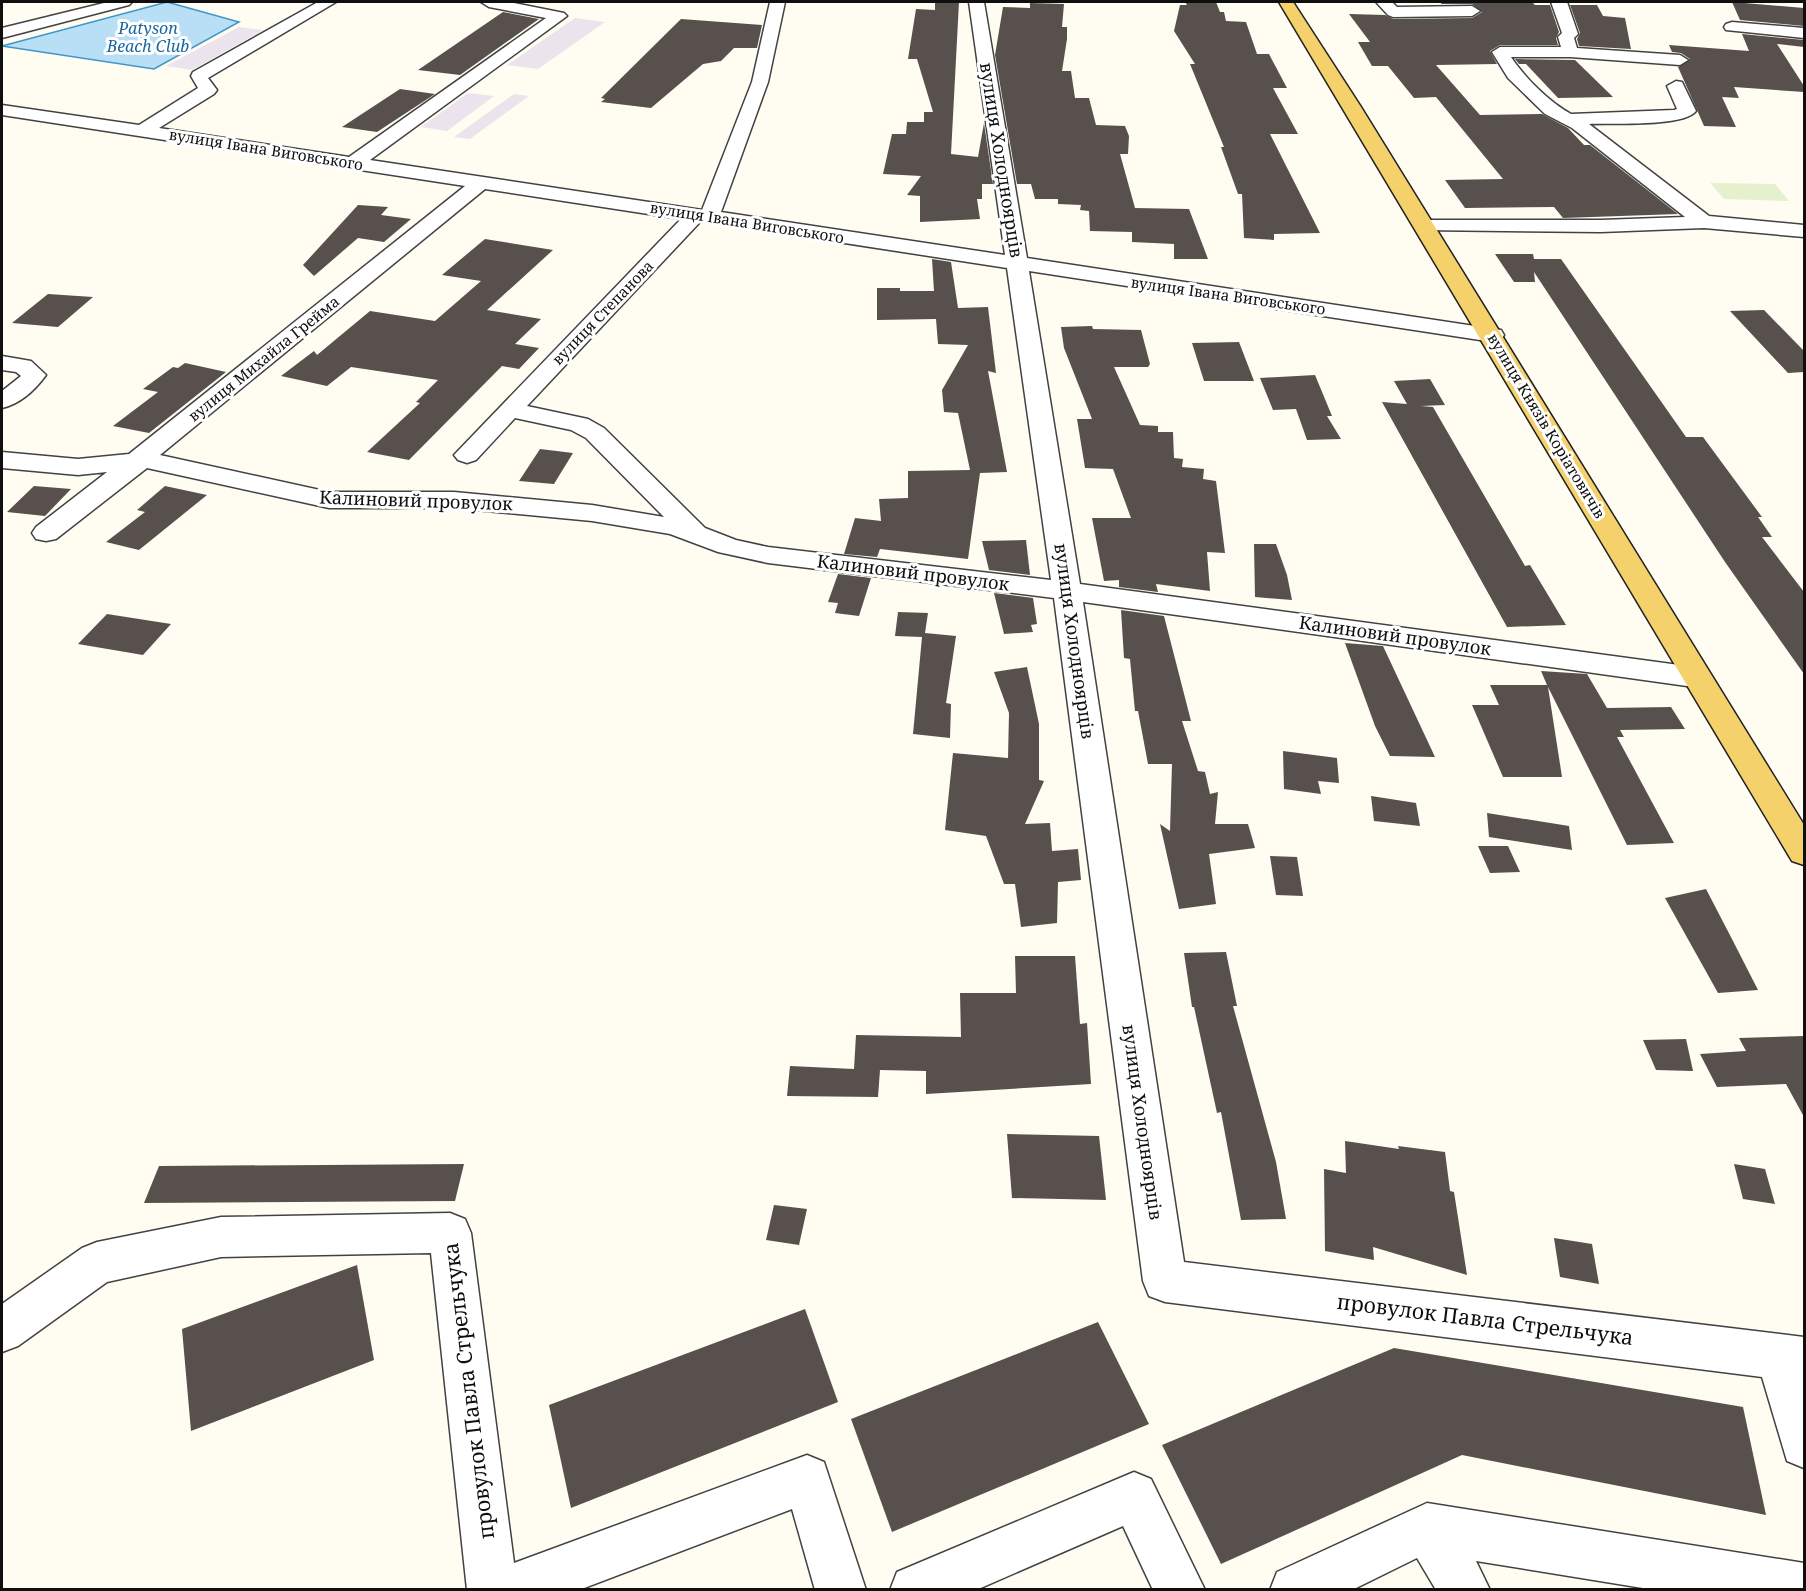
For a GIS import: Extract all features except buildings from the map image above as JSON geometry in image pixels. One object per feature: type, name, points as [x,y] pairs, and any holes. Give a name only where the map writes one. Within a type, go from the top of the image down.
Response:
[{"type":"main road","name":"вулиця Князів Коріатовичів","points":[[1286,2],[1428,226],[1694,677],[1804,852]]},
{"type":"street","points":[[2,33],[124,2]]},
{"type":"street","points":[[142,131],[208,90],[199,76],[328,2]]},
{"type":"street","points":[[353,163],[559,16],[489,2]]},
{"type":"street","points":[[702,216],[760,82],[778,2]]},
{"type":"street","name":"вулиця Холодноярців","points":[[977,2],[1067,591],[1165,1281]]},
{"type":"street","points":[[1384,2],[1393,12],[1468,6],[1514,74],[1537,98],[1551,110],[1569,119],[1704,222]]},
{"type":"street","points":[[1559,2],[1570,43]]},
{"type":"street","points":[[1732,27],[1804,33]]},
{"type":"street","points":[[1500,52],[1570,43],[1680,60]]},
{"type":"street","points":[[1569,119],[1677,115],[1687,111],[1676,86]]},
{"type":"street","name":"вулиця Івана Виговського","points":[[2,110],[1493,335]]},
{"type":"street","name":"вулиця Михайла Грейма","points":[[46,533],[480,183]]},
{"type":"street","name":"вулиця Степанова","points":[[467,455],[702,216]]},
{"type":"street","points":[[1428,226],[1601,226],[1704,222],[1804,231]]},
{"type":"street","points":[[2,363],[23,366],[34,375],[25,386],[2,401]]},
{"type":"street","points":[[510,410],[579,424],[595,434],[694,532]]},
{"type":"street","name":"Калиновий провулок","points":[[2,460],[78,466],[147,460],[329,500],[454,500],[512,503],[603,515],[694,532],[728,546],[768,555],[1067,591],[1694,677]]},
{"type":"street","name":"провулок Павла Стрельчука","points":[[2,1330],[97,1263],[221,1237],[450,1233],[492,1590]]},
{"type":"street","name":"провулок Павла Стрельчука","points":[[1165,1281],[1792,1358]]},
{"type":"street","points":[[1792,1358],[1804,1444]]},
{"type":"street","points":[[511,1590],[807,1479],[841,1590]]},
{"type":"street","points":[[915,1590],[1134,1496],[1180,1590]]},
{"type":"street","points":[[1295,1590],[1427,1528],[1804,1588]]},
{"type":"street","points":[[1427,1528],[1465,1590]]},
{"type":"shaded area","points":[[575,18],[605,22],[538,69],[507,65]]},
{"type":"shaded area","points":[[239,27],[263,30],[192,70],[166,66]]},
{"type":"shaded area","points":[[468,93],[494,96],[447,131],[421,127]]},
{"type":"shaded area","points":[[514,94],[529,96],[470,139],[454,137]]},
{"type":"green space","points":[[1710,183],[1775,184],[1789,201],[1724,199]]},
{"type":"water","name":"Patyson Beach Club","points":[[167,2],[239,22],[154,69],[2,46]]}]
